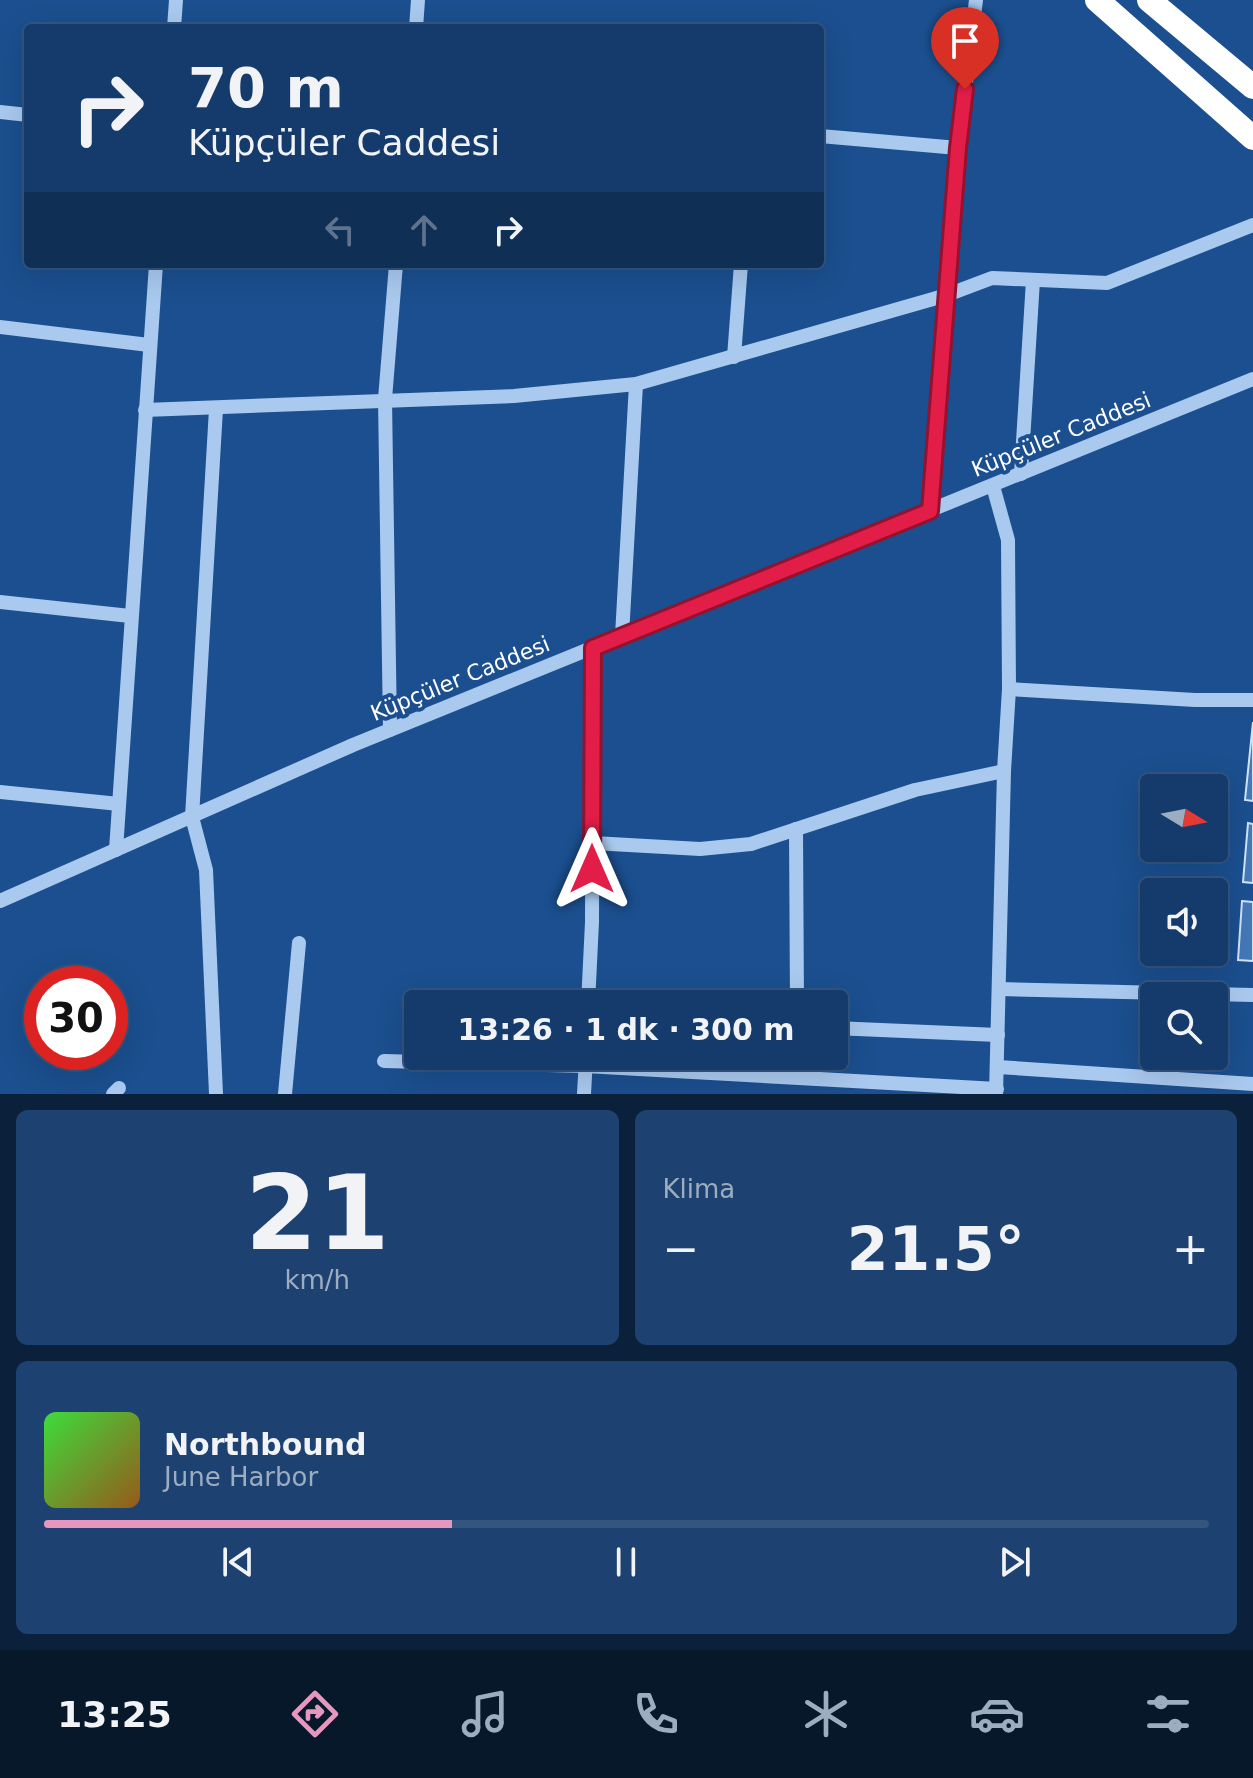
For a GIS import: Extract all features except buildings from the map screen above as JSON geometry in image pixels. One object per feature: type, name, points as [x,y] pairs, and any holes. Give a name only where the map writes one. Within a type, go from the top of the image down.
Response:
[{"type":"highway","points":[[1097,0],[1253,138]]},
{"type":"highway","points":[[1149,0],[1253,87]]},
{"type":"street","points":[[174,24],[176,0]]},
{"type":"street","points":[[416,24],[418,0]]},
{"type":"street","points":[[930,511],[958,148],[976,0]]},
{"type":"street","points":[[0,112],[24,115]]},
{"type":"street","points":[[824,136],[958,148]]},
{"type":"street","points":[[145,410],[514,396],[636,384],[947,295],[992,278],[1107,283],[1253,225]]},
{"type":"street","points":[[116,850],[156,268]]},
{"type":"street","points":[[390,730],[385,399],[396,268]]},
{"type":"street","points":[[734,357],[741,268]]},
{"type":"street","points":[[1021,474],[1033,280]]},
{"type":"street","points":[[0,327],[149,345]]},
{"type":"street","name":"Küpçüler Caddesi","points":[[0,901],[390,730],[1253,379]]},
{"type":"street","points":[[622,636],[636,384]]},
{"type":"street","points":[[216,409],[192,817],[206,870],[216,1094]]},
{"type":"street","points":[[699,1070],[996,1091],[1009,689],[1008,540],[993,486]]},
{"type":"street","points":[[0,602],[130,616]]},
{"type":"street","points":[[588,990],[593,843],[593,648]]},
{"type":"street","points":[[1009,689],[1195,700],[1253,700]]},
{"type":"street","points":[[593,843],[700,849],[751,844],[915,790],[1004,771]]},
{"type":"street","points":[[0,792],[119,804]]},
{"type":"street","points":[[796,829],[797,990]]},
{"type":"street","points":[[285,1094],[299,943]]},
{"type":"street","points":[[1000,989],[1253,995]]},
{"type":"street","points":[[848,1029],[998,1035]]},
{"type":"street","points":[[384,1061],[404,1061]]},
{"type":"street","points":[[998,1067],[1253,1084]]},
{"type":"street","points":[[584,1094],[585,1070]]},
{"type":"street","points":[[800,1070],[800,1078]]},
{"type":"route","points":[[592,869],[593,648],[930,511],[965,89]]}]
